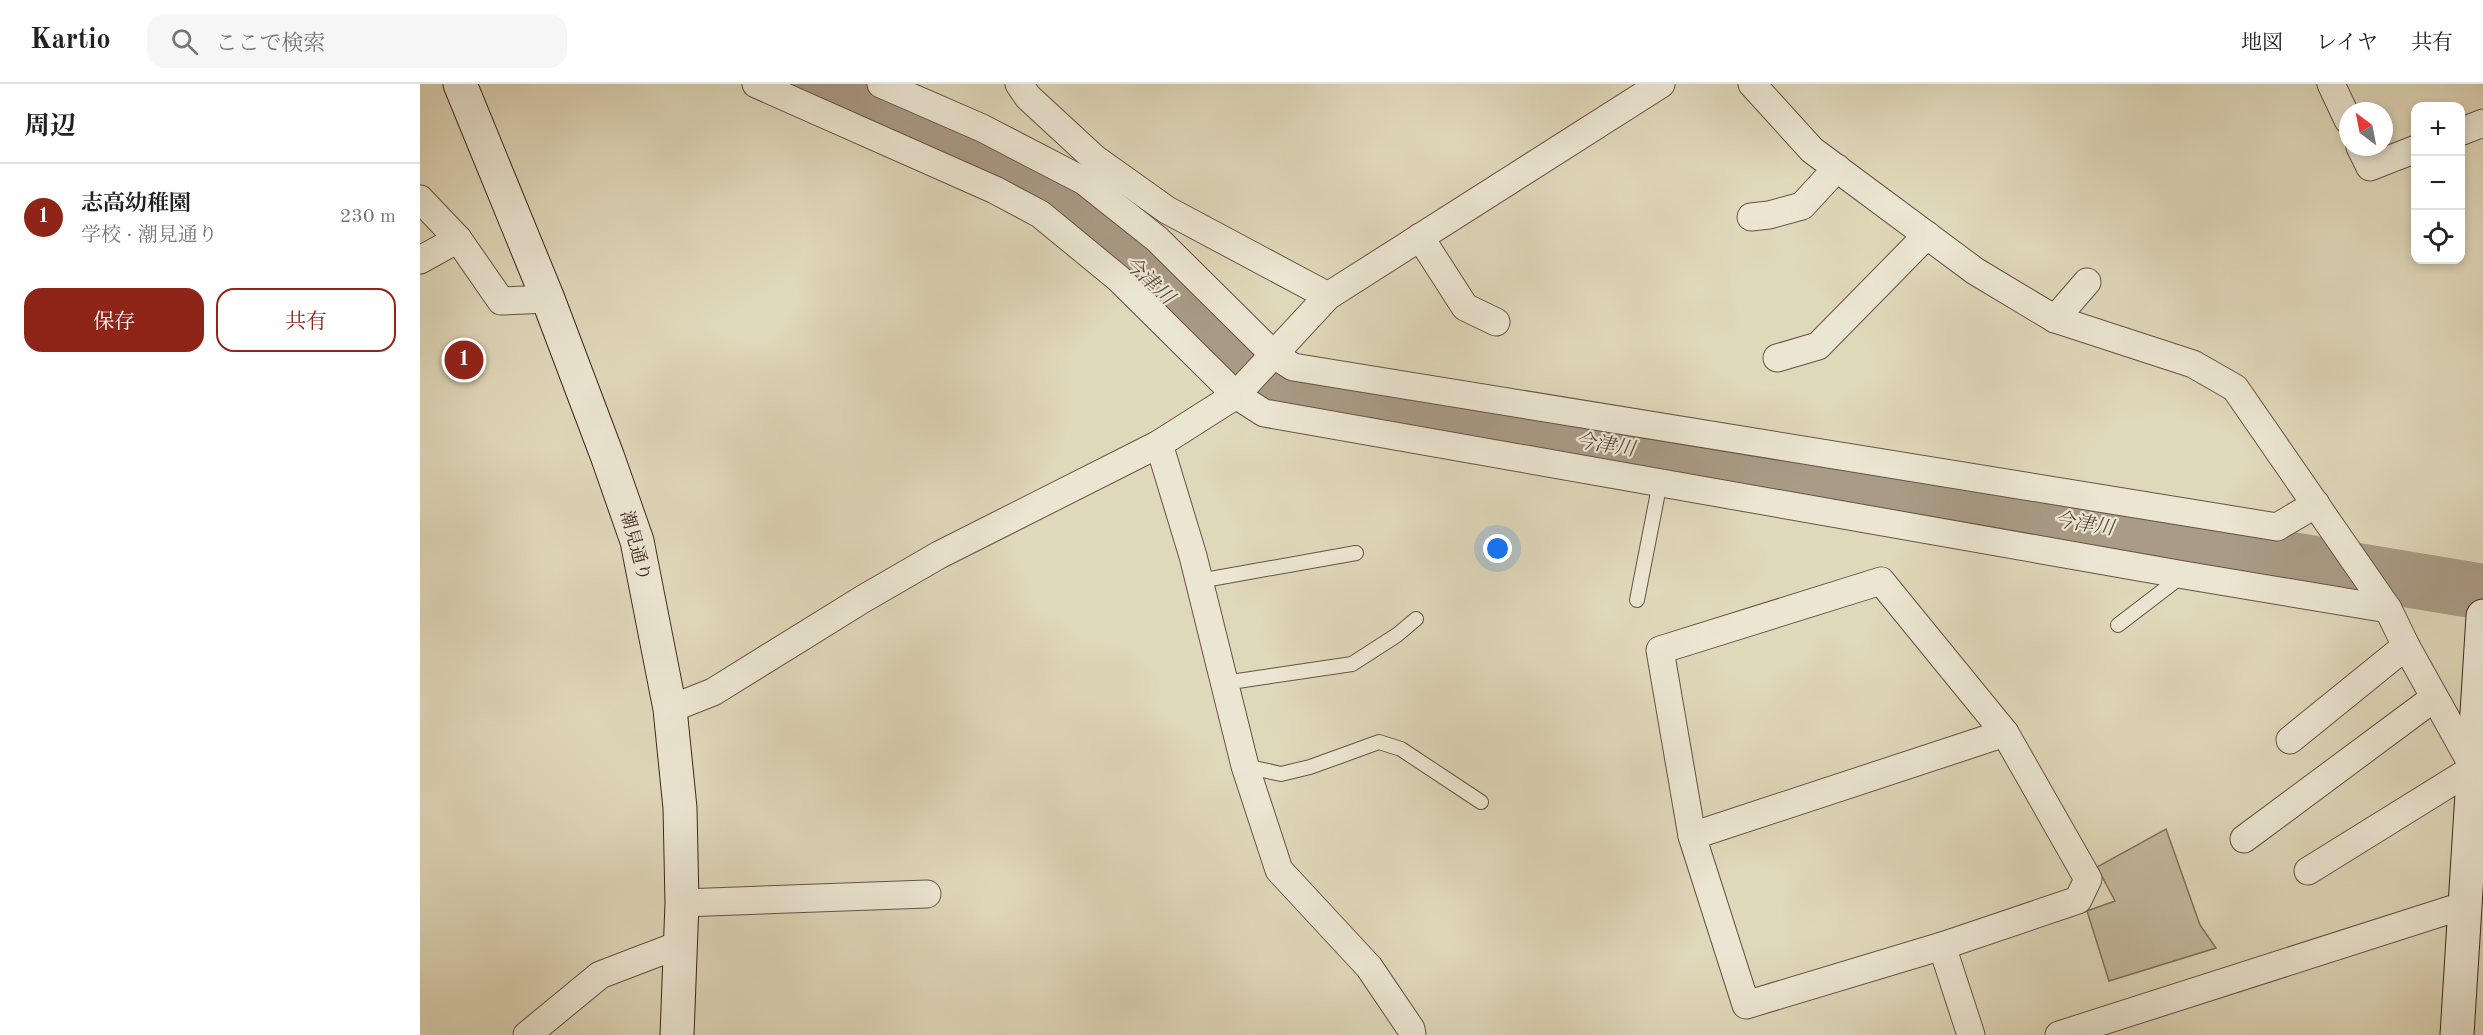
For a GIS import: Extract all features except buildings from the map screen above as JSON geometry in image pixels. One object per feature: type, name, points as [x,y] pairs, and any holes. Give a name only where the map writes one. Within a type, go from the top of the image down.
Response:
[{"type":"street","name":"潮見通り","points":[[460,84],[548,299],[637,541],[670,709],[680,808],[682,903],[676,1035]]},
{"type":"street","points":[[756,84],[995,190],[1040,214],[1118,278],[1236,395],[1264,413],[2388,609]]},
{"type":"street","points":[[881,84],[982,128],[1084,181],[1157,239],[1273,354],[1293,367],[2277,527],[2316,504]]},
{"type":"street","points":[[1019,84],[1028,97],[1094,158],[1167,210],[1328,296]]},
{"type":"street","points":[[670,709],[713,692],[939,555],[1159,444],[1236,395],[1328,296],[1661,84]]},
{"type":"street","points":[[1752,84],[1812,150],[1975,271],[2055,319],[2193,364],[2235,388],[2388,609],[2434,698],[2474,768]]},
{"type":"street","points":[[2331,84],[2340,102]]},
{"type":"street","points":[[2465,130],[2483,123]]},
{"type":"street","points":[[2364,156],[2370,167],[2411,152]]},
{"type":"street","points":[[1751,216],[1769,215],[1802,206],[1837,168]]},
{"type":"street","points":[[420,199],[458,239],[501,301],[548,299]]},
{"type":"street","points":[[1777,358],[1818,346],[1927,235]]},
{"type":"street","points":[[1420,237],[1465,307],[1496,322]]},
{"type":"street","points":[[420,260],[458,239]]},
{"type":"street","points":[[2055,319],[2087,282]]},
{"type":"street","points":[[1159,444],[1199,581],[1245,766],[1279,870],[1369,967],[1411,1029],[1412,1035]]},
{"type":"street","points":[[1881,581],[2005,733],[2088,879],[2078,900],[1942,946],[1746,1005],[1692,836],[1660,650],[1881,581]]},
{"type":"street","points":[[2457,1035],[2465,905],[2478,811],[2474,768],[2483,616]]},
{"type":"street","points":[[2290,740],[2406,646]]},
{"type":"street","points":[[2244,839],[2434,698]]},
{"type":"street","points":[[1692,836],[2005,733]]},
{"type":"street","points":[[2308,871],[2474,768]]},
{"type":"street","points":[[682,903],[927,894]]},
{"type":"street","points":[[2059,1035],[2465,905]]},
{"type":"street","points":[[527,1035],[600,975],[681,944]]},
{"type":"street","points":[[1942,946],[1971,1035]]},
{"type":"lane","points":[[1637,600],[1660,482]]},
{"type":"lane","points":[[1199,581],[1356,553]]},
{"type":"lane","points":[[2118,625],[2184,575]]},
{"type":"lane","points":[[1224,683],[1352,664],[1416,619]]},
{"type":"lane","points":[[1245,766],[1281,774],[1310,767],[1379,742],[1401,749],[1481,802]]},
{"type":"shaded area","points":[[2166,829],[2200,925],[2216,948],[2109,981],[2087,911],[2115,901],[2097,867]]},
{"type":"waterway","name":"今津川","points":[[821,84],[1002,167],[1065,202],[1262,389],[2483,592]]},
{"type":"place","name":"志高幼稚園","points":[[464,360]]}]
